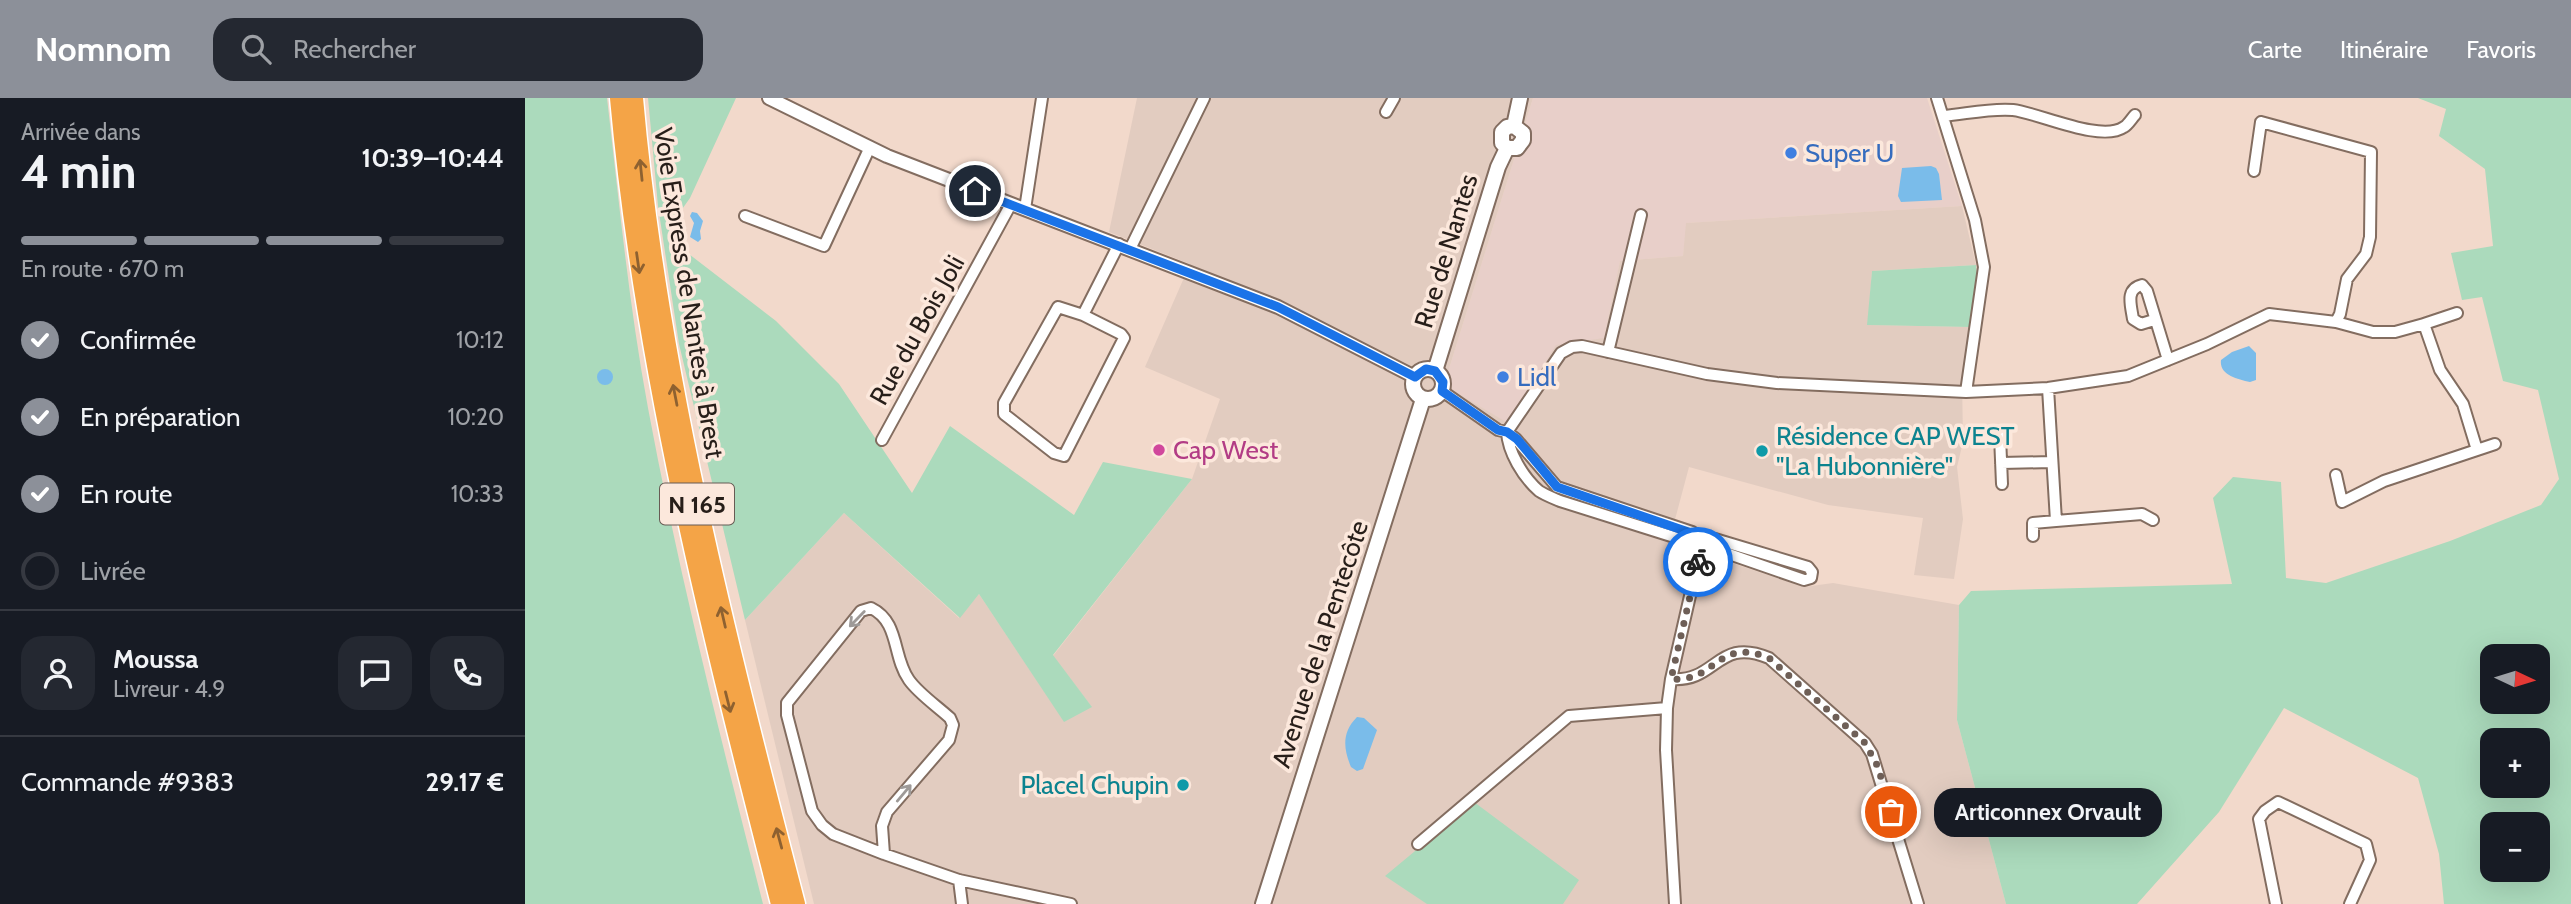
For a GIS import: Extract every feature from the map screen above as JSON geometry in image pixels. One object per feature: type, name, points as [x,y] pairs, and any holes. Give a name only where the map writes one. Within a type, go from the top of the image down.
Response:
[{"type":"highway","name":"Voie Express de Nantes à Brest","points":[[619,98],[637,256],[669,440],[709,622],[781,904]]},
{"type":"highway","name":"Voie Express de Nantes à Brest","points":[[634,98],[659,302],[685,451],[723,620],[796,904]]},
{"type":"main road","name":"Rue de Nantes","points":[[1435,371],[1498,167],[1507,148],[1517,148],[1523,140],[1523,133],[1514,126],[1520,98]]},
{"type":"main road","points":[[1426,369],[1435,371],[1443,382],[1442,391],[1436,397],[1423,399],[1414,390],[1415,377],[1426,369]]},
{"type":"main road","name":"Avenue de la Pentecôte","points":[[1263,904],[1423,399]]},
{"type":"street","points":[[769,98],[887,156],[1278,307],[1415,377]]},
{"type":"street","points":[[1025,209],[1042,98]]},
{"type":"street","points":[[1083,315],[1205,98]]},
{"type":"street","points":[[1385,112],[1394,98]]},
{"type":"street","points":[[1937,98],[1975,219],[1984,267],[1966,392]]},
{"type":"street","points":[[1943,116],[2015,110],[2066,126],[2108,131],[2124,128],[2135,115]]},
{"type":"street","points":[[2254,171],[2261,122],[2371,152],[2370,237],[2367,254],[2347,279],[2336,322]]},
{"type":"street","points":[[745,216],[824,246],[870,147]]},
{"type":"street","name":"Rue du Bois Joli","points":[[882,440],[1011,204]]},
{"type":"street","points":[[1608,352],[1641,215]]},
{"type":"street","points":[[1058,307],[1083,315],[1124,338],[1064,456],[1054,453],[1004,414],[1004,403],[1054,310],[1058,307]]},
{"type":"street","points":[[1442,391],[1498,430],[1507,432],[1517,439],[1557,487],[1698,542],[1804,580],[1811,578],[1812,572],[1808,567],[1714,539],[1698,542],[1560,501],[1540,491],[1526,475],[1508,445],[1507,432],[1561,353],[1572,346],[1582,346],[1707,374],[1777,383],[1966,392],[2048,388],[2128,376],[2269,314],[2336,322],[2373,332],[2395,332],[2457,313]]},
{"type":"street","points":[[2154,320],[2168,360]]},
{"type":"street","points":[[2424,324],[2439,370],[2463,404],[2477,450]]},
{"type":"street","points":[[2048,388],[2056,521]]},
{"type":"street","points":[[2000,436],[2002,484]]},
{"type":"street","points":[[2336,475],[2342,502],[2383,481],[2495,444]]},
{"type":"street","points":[[2001,463],[2051,463]]},
{"type":"street","points":[[1526,475],[1534,479],[1538,476],[1538,465]]},
{"type":"street","points":[[2033,536],[2033,523],[2141,514],[2153,520]]},
{"type":"street","points":[[1675,904],[1666,750],[1667,708],[1671,679],[1699,561],[1698,542]]},
{"type":"street","points":[[884,854],[882,826],[887,812],[949,740],[953,725],[950,718],[910,681],[901,667],[890,624],[881,613],[871,608],[861,611],[789,698],[787,715],[812,811],[833,834],[884,854],[959,880],[1071,904]]},
{"type":"street","points":[[1671,679],[1683,680],[1698,675],[1727,654],[1755,652],[1769,658],[1865,743],[1878,767],[1918,904]]},
{"type":"street","points":[[1418,844],[1569,716],[1667,708]]},
{"type":"street","points":[[2276,904],[2259,819],[2278,802],[2366,844],[2370,860],[2350,904]]},
{"type":"street","points":[[959,880],[962,904]]},
{"type":"shaded area","points":[[1137,98],[1533,98],[1444,385],[1508,423],[1556,345],[1604,338],[1620,261],[1683,256],[1686,223],[1962,206],[1976,265],[1872,271],[1868,325],[1970,327],[1962,378],[1963,442],[1957,467],[1963,519],[1954,579],[1914,575],[1923,518],[1828,505],[1689,467],[1669,542],[1804,587],[1833,583],[1959,605],[1957,720],[2006,904],[814,904],[745,620],[844,513],[959,618],[979,594],[1064,721],[1091,706],[1053,656],[1192,479],[1220,399],[1145,367],[1190,264],[1109,232]]},
{"type":"shaded area","points":[[1533,98],[1927,98],[1962,206],[1687,223],[1683,256],[1620,261],[1604,338],[1509,424],[1444,385]]},
{"type":"green space","points":[[525,98],[607,98],[641,370],[660,471],[716,719],[763,904],[525,904]]},
{"type":"green space","points":[[648,98],[736,98],[690,198],[680,212],[685,251],[776,321],[839,384],[912,493],[950,426],[1074,515],[1103,462],[1192,479],[1053,655],[1092,707],[1064,722],[979,594],[960,618],[844,513],[745,620],[679,344],[658,206]]},
{"type":"green space","points":[[2418,98],[2571,98],[2571,904],[2444,904],[2439,854],[2418,778],[2284,708],[2219,812],[2137,904],[2006,904],[1957,720],[1959,605],[1971,591],[2232,584],[2213,498],[2233,477],[2281,482],[2286,578],[2326,583],[2450,541],[2541,505],[2559,479],[2538,390],[2503,381],[2482,297],[2462,300],[2451,253],[2493,246],[2485,169],[2439,136],[2446,109]]},
{"type":"green space","points":[[1976,265],[1970,327],[1867,325],[1872,271]]},
{"type":"green space","points":[[1474,802],[1579,880],[1563,904],[1427,904],[1385,876]]},
{"type":"water","points":[[1902,168],[1936,168],[1939,174],[1942,200],[1901,202],[1898,196]]},
{"type":"water","points":[[692,212],[697,213],[703,221],[701,239],[698,242],[690,237],[694,223],[690,216]]},
{"type":"water","points":[[2249,346],[2256,353],[2256,380],[2250,382],[2230,376],[2221,365],[2221,360],[2232,352]]},
{"type":"water","points":[[605,369],[611,371],[611,383],[605,385],[599,383],[597,377],[599,371]]},
{"type":"water","points":[[1357,717],[1364,718],[1377,730],[1363,769],[1357,771],[1351,767],[1345,740]]},
{"type":"way so far","points":[[1698,562],[1671,679],[1683,680],[1698,675],[1727,654],[1740,651],[1755,652],[1769,658],[1865,743],[1878,767],[1891,812]]},
{"type":"place","name":"Super U","points":[[1791,153]]},
{"type":"place","name":"Lidl","points":[[1503,377]]},
{"type":"place","name":"Cap West","points":[[1159,450]]},
{"type":"place","name":"Résidence CAP WEST \"La Hubonnière\"","points":[[1762,451]]},
{"type":"place","name":"Placel Chupin","points":[[1183,785]]},
{"type":"place","name":"Articonnex Orvault","points":[[1891,812]]},
{"type":"route","points":[[975,191],[1130,248],[1278,307],[1377,355],[1415,377],[1426,369],[1435,371],[1442,378],[1442,391],[1498,430],[1517,439],[1557,487],[1700,536],[1703,545],[1698,562]]}]
